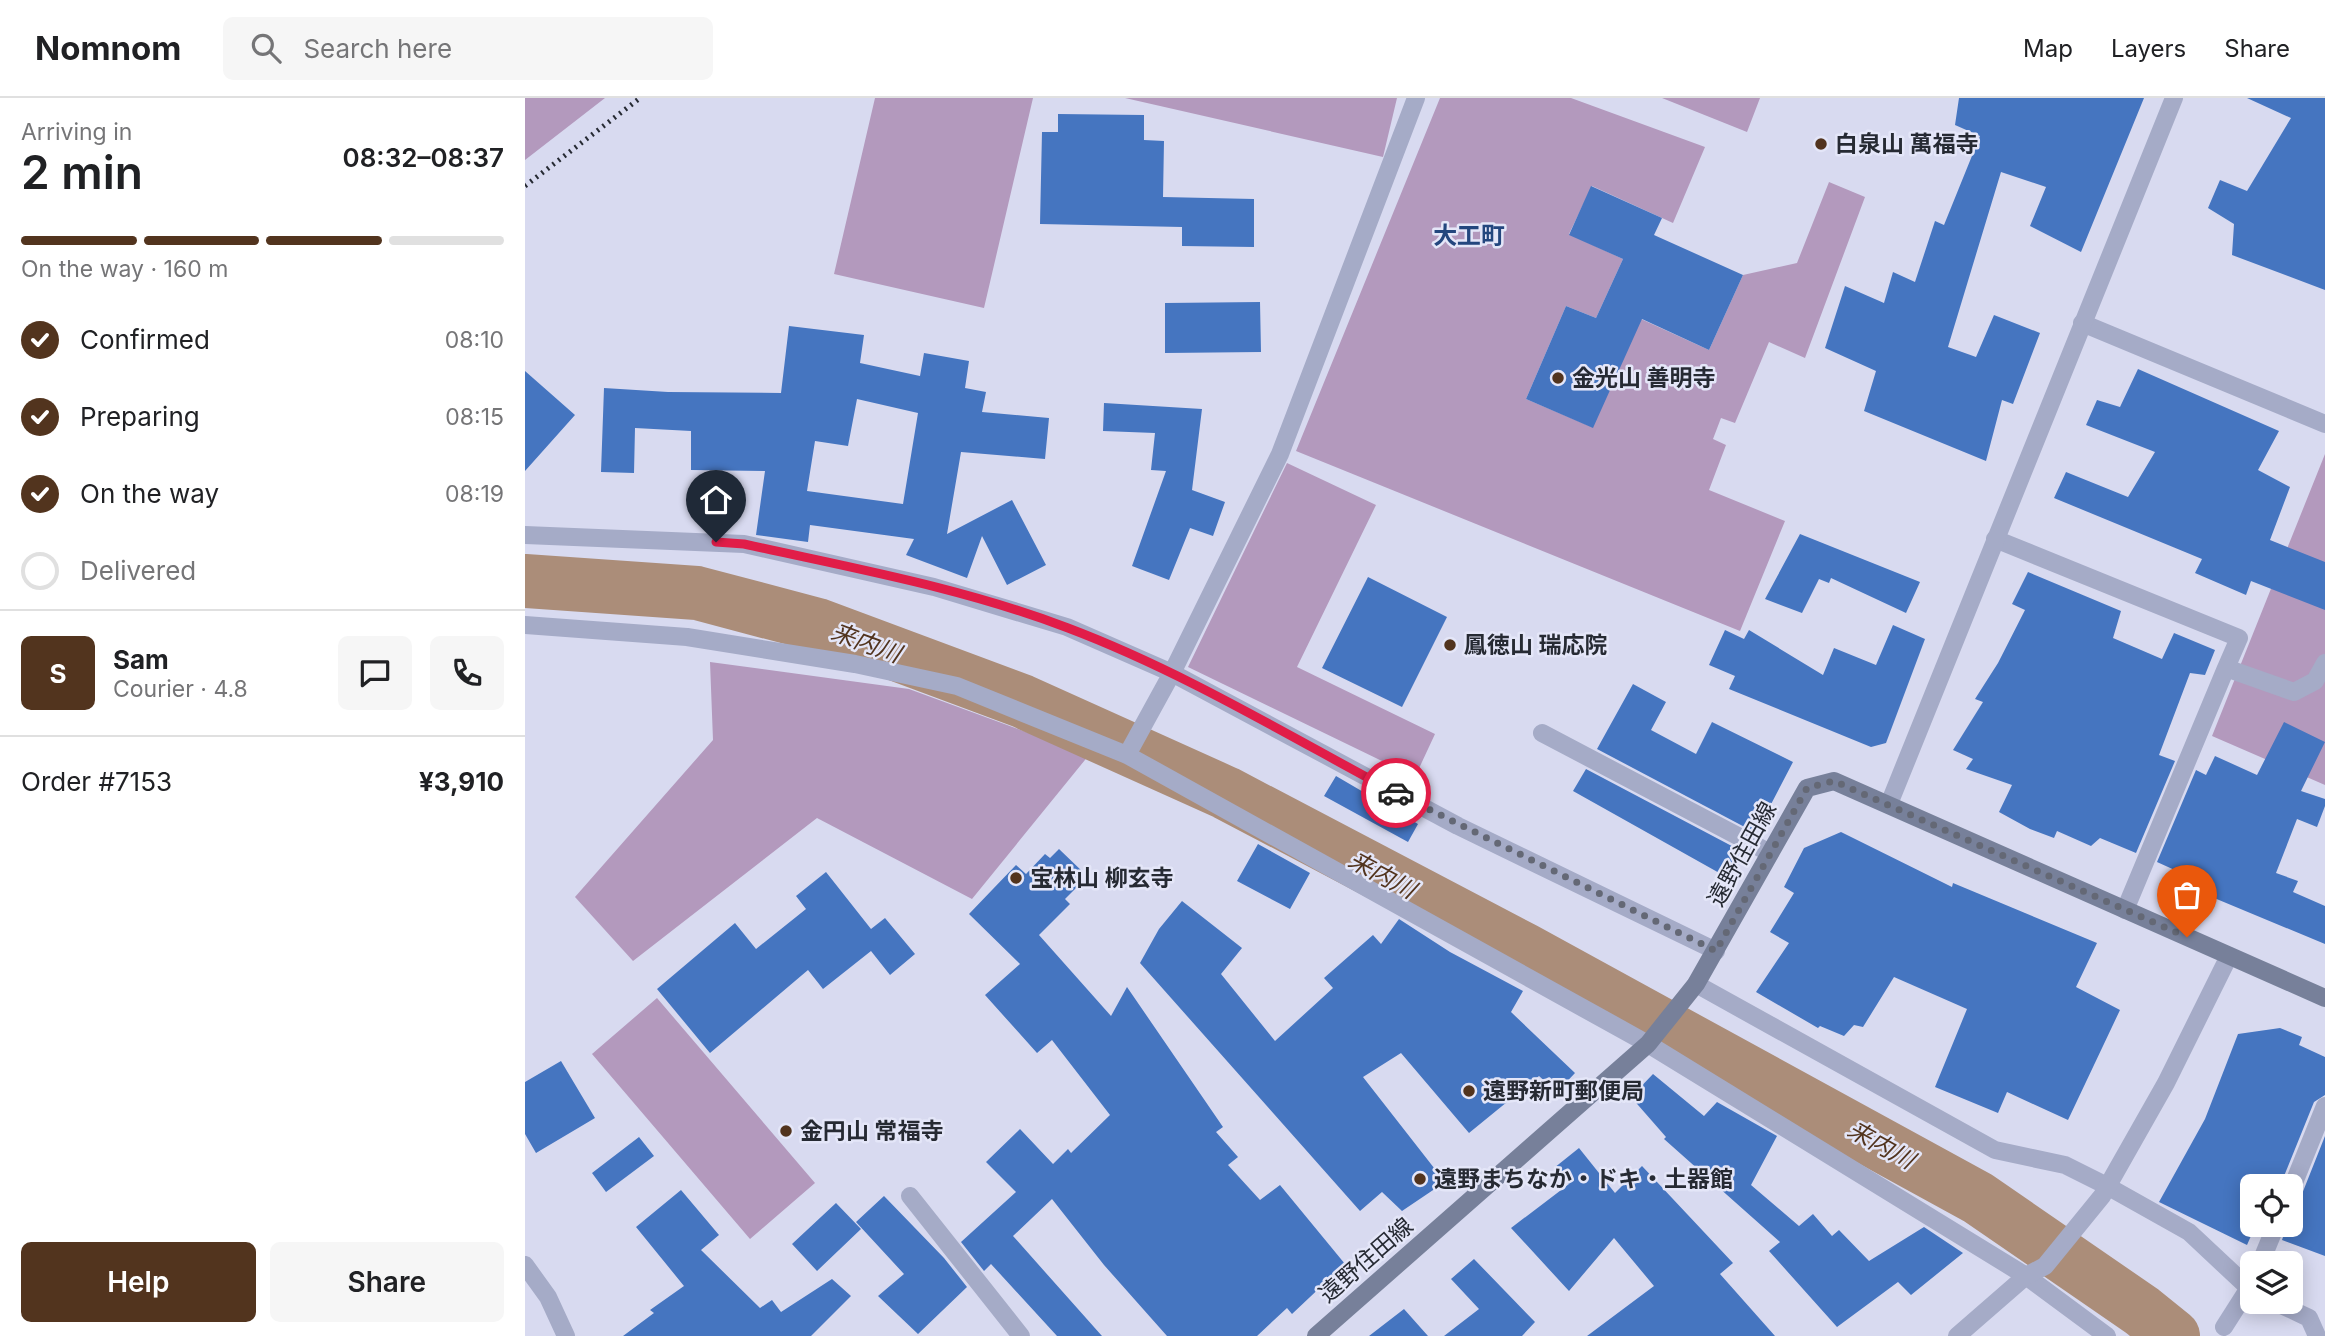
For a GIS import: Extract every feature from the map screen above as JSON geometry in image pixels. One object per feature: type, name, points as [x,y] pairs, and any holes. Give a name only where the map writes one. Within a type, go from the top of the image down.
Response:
[{"type":"main road","name":"遠野住田線","points":[[1316,1336],[1648,1044],[1690,991],[1716,951],[1807,788],[1834,781],[2325,998]]},
{"type":"street","points":[[1127,755],[1173,673],[1280,454],[1416,98]]},
{"type":"street","points":[[1889,804],[2174,98]]},
{"type":"street","points":[[2082,323],[2325,424]]},
{"type":"street","points":[[525,535],[744,544],[934,587],[1067,627],[1173,673],[1458,826],[1716,951]]},
{"type":"street","points":[[1995,539],[2239,638],[2125,910]]},
{"type":"street","points":[[525,625],[687,637],[855,664],[957,686],[1127,755],[1648,1044],[2026,1276],[2108,1336]]},
{"type":"street","points":[[2226,668],[2294,692],[2315,681],[2325,663]]},
{"type":"street","points":[[1542,733],[1770,853]]},
{"type":"street","points":[[1957,1336],[2026,1276],[2045,1266],[2105,1191],[2166,1083],[2229,956]]},
{"type":"street","points":[[1690,991],[1995,1150],[2065,1166],[2105,1191],[2189,1232],[2240,1278]]},
{"type":"street","points":[[2297,1174],[2325,1106]]},
{"type":"street","points":[[910,1196],[1021,1336]]},
{"type":"street","points":[[525,1265],[548,1297],[566,1336]]},
{"type":"street","points":[[2221,1331],[2240,1304]]},
{"type":"street","points":[[2300,1314],[2309,1318],[2317,1336]]},
{"type":"shaded area","points":[[525,98],[605,98],[525,160]]},
{"type":"shaded area","points":[[875,98],[1033,98],[984,308],[834,274]]},
{"type":"shaded area","points":[[1125,98],[1397,98],[1383,157]]},
{"type":"shaded area","name":"金光山 善明寺","points":[[1440,98],[1571,98],[1705,147],[1673,223],[1592,186],[1569,234],[1623,259],[1596,318],[1566,306],[1526,399],[1592,427],[1641,319],[1709,350],[1743,275],[1797,263],[1829,182],[1865,197],[1805,358],[1769,342],[1735,423],[1721,418],[1713,439],[1726,445],[1709,490],[1785,521],[1740,631],[1296,451]]},
{"type":"shaded area","points":[[1662,98],[1760,98],[1747,132]]},
{"type":"shaded area","points":[[2325,454],[2325,785],[2212,736]]},
{"type":"shaded area","points":[[1287,463],[1376,505],[1297,667],[1435,734],[1415,777],[1188,667]]},
{"type":"shaded area","points":[[710,662],[909,689],[1089,755],[972,899],[817,818],[633,961],[575,897],[713,740]]},
{"type":"shaded area","points":[[657,998],[815,1183],[750,1239],[592,1054]]},
{"type":"building","points":[[1959,98],[2144,98],[2081,252],[2030,226],[2046,187],[2001,172],[1948,347],[1976,357],[1994,315],[2040,333],[2013,404],[2002,400],[1986,461],[1864,411],[1876,371],[1825,348],[1845,286],[1884,303],[1893,272],[1915,282],[1935,221],[1944,225],[1980,136],[1955,125]]},
{"type":"building","points":[[2247,98],[2325,98],[2325,290],[2232,255],[2234,224],[2208,208],[2220,180],[2247,191],[2291,118]]},
{"type":"building","points":[[1058,114],[1144,115],[1144,140],[1164,141],[1163,197],[1254,199],[1254,247],[1182,246],[1182,227],[1040,224],[1042,132],[1058,132]]},
{"type":"building","points":[[1591,186],[1662,218],[1654,235],[1743,275],[1709,350],[1642,319],[1593,428],[1526,399],[1566,306],[1596,318],[1623,259],[1569,235]]},
{"type":"building","points":[[1260,302],[1261,352],[1165,353],[1165,303]]},
{"type":"building","points":[[789,326],[864,335],[860,363],[920,376],[924,353],[969,361],[965,388],[986,392],[982,412],[1049,418],[1045,459],[961,452],[947,534],[1012,500],[1046,565],[1007,585],[982,536],[967,578],[906,555],[914,539],[810,525],[808,542],[756,535],[765,471],[691,470],[691,431],[635,428],[634,473],[601,472],[604,388],[668,392],[781,393]],"holes":[[[857,399],[918,413],[903,504],[807,491],[815,441],[848,446]]]},
{"type":"building","points":[[2138,369],[2279,431],[2258,470],[2290,487],[2270,540],[2325,562],[2325,610],[2251,581],[2246,595],[2195,573],[2202,559],[2054,498],[2066,472],[2128,497],[2155,452],[2086,425],[2097,400],[2120,407]]},
{"type":"building","points":[[525,371],[575,415],[525,471]]},
{"type":"building","points":[[1104,403],[1202,409],[1192,490],[1225,502],[1213,536],[1190,528],[1169,580],[1132,566],[1166,471],[1151,470],[1155,433],[1103,431]]},
{"type":"building","points":[[1800,534],[1920,582],[1906,613],[1831,578],[1829,583],[1819,579],[1802,613],[1765,599]]},
{"type":"building","points":[[2028,572],[2121,611],[2113,638],[2162,659],[2174,633],[2215,650],[2205,675],[2190,673],[2159,755],[2175,761],[2136,853],[2100,838],[2091,846],[2057,831],[2054,838],[2030,829],[1999,812],[2012,785],[1966,769],[1973,759],[1953,750],[1983,702],[1975,699],[1998,663],[2025,610],[2012,604]]},
{"type":"building","points":[[1368,577],[1447,617],[1402,707],[1322,668]]},
{"type":"building","points":[[1893,625],[1925,639],[1886,743],[1871,747],[1729,689],[1735,676],[1709,665],[1725,630],[1744,639],[1749,630],[1823,675],[1834,648],[1876,665]]},
{"type":"building","points":[[1633,684],[1666,702],[1651,730],[1696,754],[1712,722],[1793,762],[1756,833],[1597,749]]},
{"type":"building","points":[[2284,722],[2325,742],[2301,791],[2325,799],[2325,806],[2317,827],[2297,819],[2276,873],[2298,881],[2293,892],[2325,906],[2325,944],[2207,895],[2210,886],[2157,862],[2196,770],[2206,775],[2215,756],[2257,775]]},
{"type":"building","points":[[1586,769],[1745,853],[1730,879],[1573,791]]},
{"type":"building","points":[[1336,776],[1418,824],[1408,842],[1324,796]]},
{"type":"building","points":[[1841,832],[1952,887],[1953,883],[2097,943],[2076,987],[2120,1010],[2068,1120],[2007,1092],[1998,1113],[1935,1087],[1967,1009],[1894,977],[1863,1027],[1854,1025],[1844,1036],[1820,1026],[1818,1028],[1756,992],[1789,943],[1770,932],[1794,893],[1784,887],[1804,848]]},
{"type":"building","points":[[1258,844],[1310,873],[1290,909],[1237,881]]},
{"type":"building","points":[[1059,849],[1084,873],[1077,879],[1081,883],[1065,899],[1070,904],[1039,935],[1111,1016],[1127,987],[1223,1127],[1216,1132],[1238,1157],[1228,1165],[1260,1200],[1280,1185],[1345,1264],[1292,1314],[1287,1308],[1257,1336],[1167,1336],[1104,1265],[1052,1199],[1013,1236],[1102,1336],[1057,1336],[991,1264],[984,1271],[961,1242],[1016,1192],[986,1162],[1020,1129],[1053,1164],[1068,1149],[1071,1153],[1110,1115],[1052,1040],[1037,1053],[985,995],[1020,964],[969,914],[1016,865],[1026,874],[1045,854],[1050,858]]},
{"type":"building","points":[[826,872],[871,929],[885,918],[915,954],[890,975],[871,951],[823,989],[808,970],[710,1053],[657,989],[735,923],[756,949],[806,909],[796,896]]},
{"type":"building","points":[[1182,901],[1242,948],[1221,974],[1275,1041],[1333,988],[1324,978],[1373,935],[1381,944],[1399,919],[1450,952],[1523,991],[1511,1012],[1575,1073],[1557,1092],[1539,1076],[1469,1133],[1401,1053],[1363,1077],[1445,1182],[1402,1211],[1382,1192],[1360,1211],[1140,963],[1159,929]]},
{"type":"building","points":[[2280,1028],[2302,1037],[2299,1045],[2325,1057],[2325,1095],[2314,1102],[2285,1174],[2240,1174],[2240,1237],[2250,1237],[2247,1245],[2159,1202],[2205,1119],[2238,1034]]},
{"type":"building","points":[[561,1061],[595,1118],[536,1153],[525,1134],[525,1082]]},
{"type":"building","points":[[1653,1074],[1704,1116],[1717,1102],[1777,1136],[1751,1185],[1799,1226],[1813,1214],[1832,1236],[1839,1230],[1869,1261],[1924,1227],[1963,1253],[1911,1295],[1898,1282],[1837,1327],[1769,1251],[1780,1242],[1664,1139],[1666,1137],[1631,1097]]},
{"type":"building","points":[[2325,1136],[2325,1256],[2282,1240],[2283,1237],[2303,1237],[2303,1191]]},
{"type":"building","points":[[639,1137],[654,1156],[606,1192],[592,1173]]},
{"type":"building","points":[[1579,1148],[1615,1193],[1642,1166],[1733,1263],[1720,1274],[1775,1336],[1587,1336],[1654,1286],[1614,1238],[1569,1291],[1511,1228],[1569,1184],[1554,1168]]},
{"type":"building","points":[[681,1190],[719,1235],[701,1250],[760,1308],[772,1300],[781,1312],[832,1279],[851,1296],[811,1336],[623,1336],[654,1313],[650,1310],[684,1286],[636,1227]]},
{"type":"building","points":[[884,1196],[944,1258],[967,1287],[918,1334],[878,1296],[904,1274],[856,1222]]},
{"type":"building","points":[[836,1203],[861,1229],[817,1271],[792,1244]]},
{"type":"building","points":[[1474,1259],[1535,1322],[1522,1336],[1444,1336],[1479,1309],[1451,1279]]},
{"type":"building","points":[[1404,1309],[1428,1336],[1369,1336]]},
{"type":"waterway","name":"来内川","points":[[525,581],[697,593],[818,625],[1022,701],[1226,793],[1525,950],[1978,1198],[2142,1311],[2173,1336]]},
{"type":"railway","points":[[525,186],[640,98]]},
{"type":"way so far","points":[[1396,793],[1458,826],[1716,951],[1807,788],[1834,781],[2187,937]]},
{"type":"place","name":"白泉山 萬福寺","points":[[1821,144]]},
{"type":"place","name":"金光山 善明寺","points":[[1558,378]]},
{"type":"place","name":"鳳徳山 瑞応院","points":[[1450,645]]},
{"type":"place","name":"宝林山 柳玄寺","points":[[1016,878]]},
{"type":"place","name":"遠野新町郵便局","points":[[1469,1091]]},
{"type":"place","name":"金円山 常福寺","points":[[786,1131]]},
{"type":"place","name":"遠野まちなか・ドキ・土器館","points":[[1420,1179]]},
{"type":"district","name":"大工町","points":[[1469,236]]},
{"type":"route","points":[[716,542],[744,544],[934,587],[1067,627],[1173,673],[1396,793]]}]
